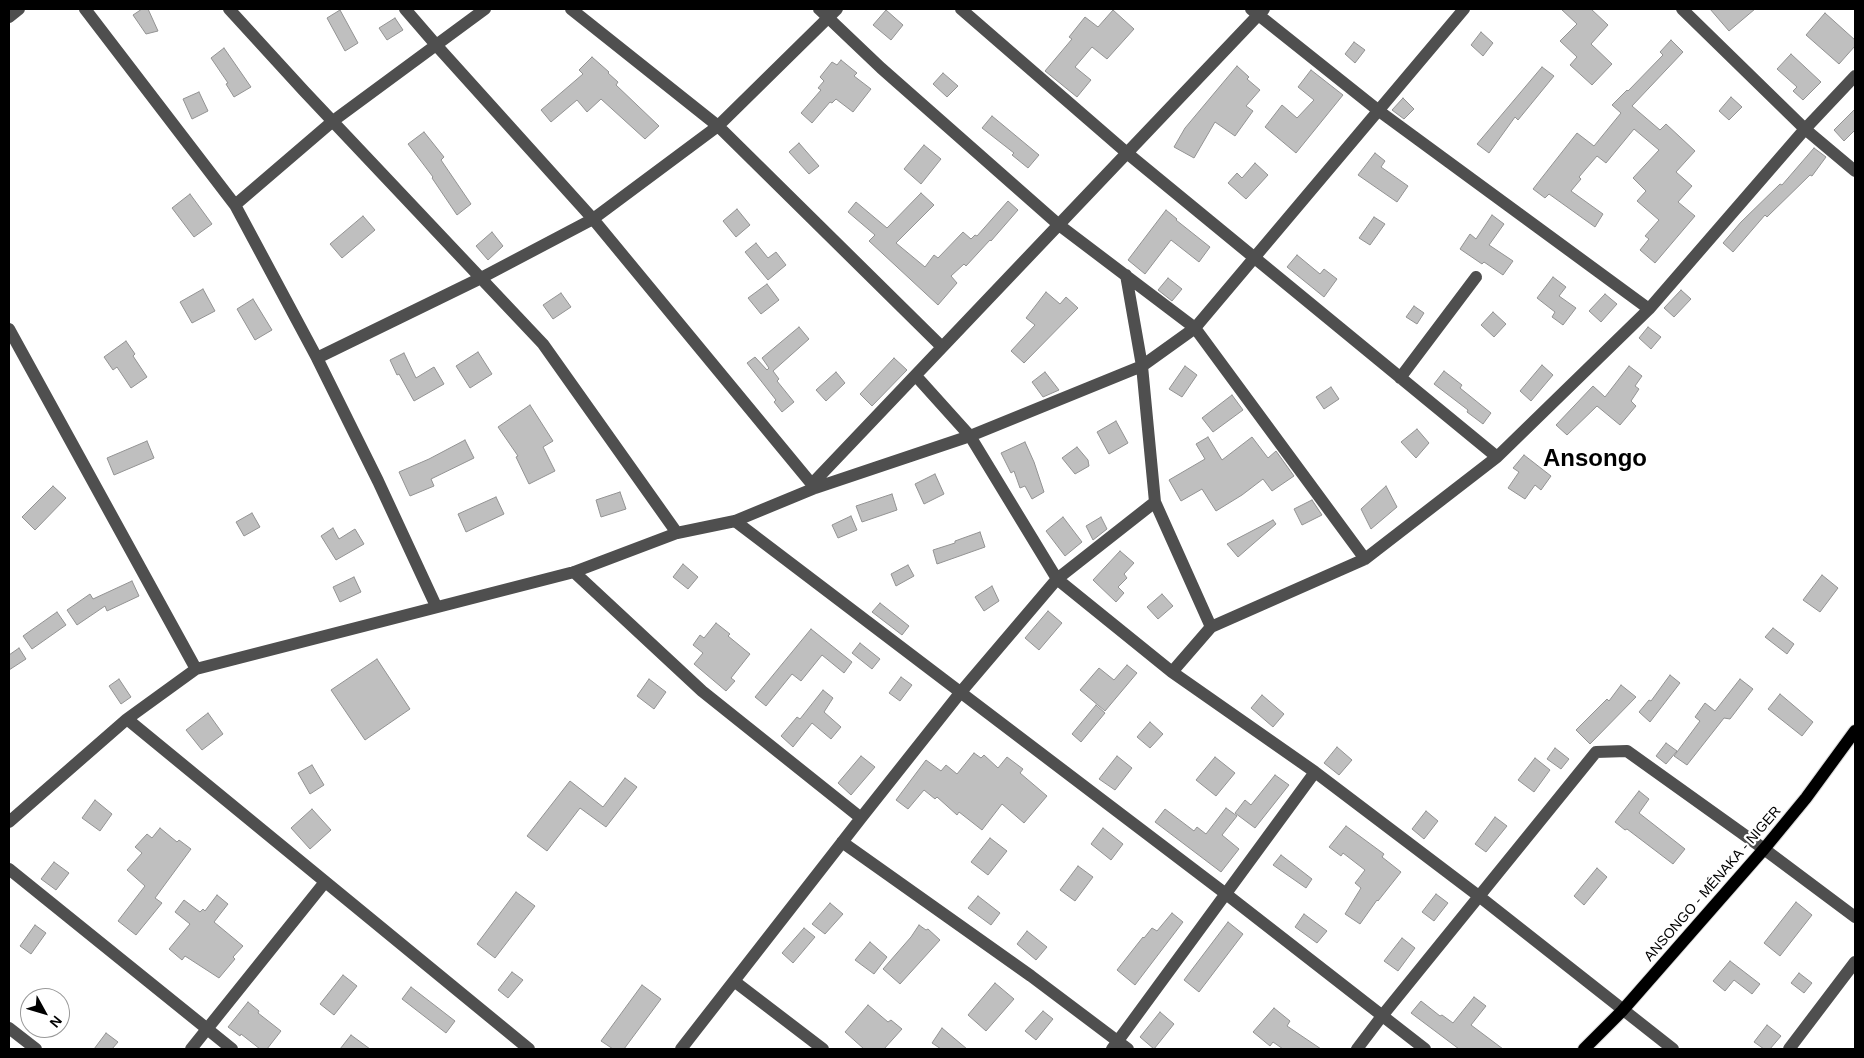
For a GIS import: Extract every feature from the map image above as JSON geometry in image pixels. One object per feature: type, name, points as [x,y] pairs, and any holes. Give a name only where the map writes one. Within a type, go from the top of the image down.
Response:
[{"type":"main road","name":"ANSONGO - MÉNAKA - NIGER","points":[[1584,1049],[1622,1010],[1764,849],[1806,798],[1855,731]]},
{"type":"street","points":[[85,9],[235,205],[317,358],[378,481],[436,606]]},
{"type":"street","points":[[229,9],[543,344],[677,533]]},
{"type":"street","points":[[405,9],[436,46],[593,219],[814,486]]},
{"type":"street","points":[[235,205],[333,121],[485,9]]},
{"type":"street","points":[[571,9],[718,126],[942,347]]},
{"type":"street","points":[[961,9],[1127,153],[1497,457]]},
{"type":"street","points":[[9,822],[127,719],[196,669],[574,572],[677,533],[735,521],[814,486],[970,436],[1142,366],[1195,328],[1464,9]]},
{"type":"street","points":[[1682,9],[1805,129],[1855,171]]},
{"type":"street","points":[[814,486],[942,347],[1127,153],[1257,11],[1379,111],[1649,309]]},
{"type":"street","points":[[317,358],[481,278],[593,219],[718,126],[828,12],[881,68],[1059,225],[1195,328],[1365,559]]},
{"type":"street","points":[[1172,672],[1211,627],[1365,559],[1497,457],[1649,309],[1805,129],[1855,76]]},
{"type":"street","points":[[1126,274],[1142,366],[1155,502],[1211,627]]},
{"type":"street","points":[[1400,378],[1476,277]]},
{"type":"street","points":[[9,329],[196,669]]},
{"type":"street","points":[[916,376],[970,436],[1057,579],[1172,672],[1315,772],[1480,897],[1673,1049]]},
{"type":"street","points":[[682,1049],[860,818],[960,693],[1057,579],[1155,502]]},
{"type":"street","points":[[735,521],[1226,894],[1425,1049]]},
{"type":"street","points":[[574,572],[702,691],[860,818]]},
{"type":"street","points":[[127,719],[529,1049]]},
{"type":"street","points":[[1357,1049],[1596,752],[1627,751],[1855,917]]},
{"type":"street","points":[[842,842],[1031,976],[1119,1047],[1226,894],[1315,772]]},
{"type":"street","points":[[9,870],[232,1049]]},
{"type":"street","points":[[191,1049],[325,882]]},
{"type":"street","points":[[1789,1049],[1855,962]]},
{"type":"street","points":[[734,981],[823,1049]]},
{"type":"street","points":[[9,1028],[36,1049]]},
{"type":"building","points":[[142,9],[148,9],[158,31],[146,34],[133,15]]},
{"type":"building","points":[[1561,9],[1591,9],[1608,25],[1591,44],[1612,64],[1592,85],[1570,65],[1577,57],[1560,41],[1577,24]]},
{"type":"building","points":[[1710,9],[1755,9],[1729,31]]},
{"type":"building","points":[[340,10],[358,43],[345,51],[327,18]]},
{"type":"building","points":[[886,10],[903,25],[891,40],[873,25]]},
{"type":"building","points":[[1113,10],[1134,29],[1107,59],[1092,47],[1075,67],[1091,80],[1077,97],[1045,71],[1072,39],[1069,37],[1085,17],[1098,27]]},
{"type":"building","points":[[1825,13],[1855,40],[1855,46],[1839,64],[1806,35]]},
{"type":"building","points":[[395,18],[403,30],[387,40],[379,28]]},
{"type":"building","points":[[1481,32],[1493,43],[1483,56],[1471,45]]},
{"type":"building","points":[[1671,40],[1683,52],[1632,106],[1660,130],[1666,124],[1695,151],[1676,172],[1692,186],[1678,202],[1695,216],[1655,263],[1640,250],[1649,239],[1645,236],[1659,220],[1637,201],[1646,191],[1633,178],[1659,150],[1634,129],[1606,163],[1597,156],[1579,177],[1581,179],[1571,191],[1603,214],[1595,227],[1549,194],[1545,198],[1533,189],[1577,133],[1594,146],[1621,113],[1612,105],[1663,55],[1660,52]]},
{"type":"building","points":[[1354,42],[1365,50],[1355,63],[1345,54]]},
{"type":"building","points":[[224,48],[251,87],[234,97],[226,84],[228,83],[211,58]]},
{"type":"building","points":[[1791,54],[1821,82],[1803,100],[1793,91],[1797,87],[1777,69]]},
{"type":"building","points":[[592,57],[618,82],[616,85],[659,126],[645,139],[601,99],[587,112],[577,100],[551,122],[541,110],[583,74],[579,70]]},
{"type":"building","points":[[841,60],[857,73],[854,76],[871,89],[853,112],[836,99],[832,103],[830,102],[812,123],[801,113],[821,90],[818,88],[824,81],[820,77],[832,62],[837,65]]},
{"type":"building","points":[[1237,66],[1249,77],[1247,79],[1260,90],[1246,106],[1253,111],[1235,136],[1215,122],[1194,158],[1174,147],[1185,128]]},
{"type":"building","points":[[1542,67],[1554,76],[1518,120],[1515,117],[1489,153],[1477,144]]},
{"type":"building","points":[[1311,70],[1343,95],[1296,153],[1265,127],[1282,105],[1297,118],[1314,100],[1298,87]]},
{"type":"building","points":[[943,73],[958,86],[947,97],[933,84]]},
{"type":"building","points":[[199,92],[208,111],[192,119],[183,99]]},
{"type":"building","points":[[1731,97],[1742,107],[1729,120],[1719,111]]},
{"type":"building","points":[[1403,98],[1414,109],[1404,119],[1392,110]]},
{"type":"building","points":[[1855,109],[1855,130],[1844,141],[1834,130]]},
{"type":"building","points":[[992,116],[1039,155],[1028,168],[1012,155],[1014,153],[982,128]]},
{"type":"building","points":[[424,132],[444,157],[441,160],[471,204],[457,215],[433,177],[408,144]]},
{"type":"building","points":[[799,143],[819,166],[809,174],[789,152]]},
{"type":"building","points":[[924,145],[941,159],[921,184],[904,169]]},
{"type":"building","points":[[1814,148],[1826,157],[1812,176],[1810,175],[1767,217],[1765,215],[1733,252],[1723,243],[1741,222],[1780,184],[1782,185]]},
{"type":"building","points":[[1375,153],[1385,161],[1381,167],[1408,186],[1397,202],[1358,175]]},
{"type":"building","points":[[1255,163],[1268,175],[1246,199],[1228,183],[1237,173],[1242,178]]},
{"type":"building","points":[[921,193],[934,205],[896,243],[925,267],[934,255],[938,258],[963,232],[971,239],[975,235],[977,236],[1008,201],[1018,210],[966,266],[964,264],[951,276],[957,283],[938,305],[869,241],[875,235],[848,212],[856,202],[887,228]]},
{"type":"building","points":[[190,194],[212,224],[194,237],[172,208]]},
{"type":"building","points":[[737,209],[750,225],[736,237],[723,221]]},
{"type":"building","points":[[1166,210],[1210,247],[1199,262],[1171,240],[1145,274],[1128,260]]},
{"type":"building","points":[[1492,215],[1504,224],[1489,245],[1513,261],[1503,275],[1460,249],[1470,234],[1476,239]]},
{"type":"building","points":[[363,216],[375,230],[342,258],[330,244]]},
{"type":"building","points":[[1374,217],[1385,224],[1370,245],[1359,238]]},
{"type":"building","points":[[492,232],[503,246],[488,260],[476,246]]},
{"type":"building","points":[[756,243],[768,258],[776,252],[786,265],[768,280],[745,252]]},
{"type":"building","points":[[1297,255],[1320,274],[1324,269],[1337,279],[1324,297],[1287,267]]},
{"type":"building","points":[[1553,277],[1566,287],[1559,296],[1576,308],[1563,325],[1552,317],[1555,312],[1537,298]]},
{"type":"building","points":[[1168,278],[1182,289],[1172,301],[1158,290]]},
{"type":"building","points":[[767,284],[779,300],[761,314],[748,298]]},
{"type":"building","points":[[203,289],[215,311],[192,323],[180,302]]},
{"type":"building","points":[[1681,290],[1691,299],[1674,317],[1664,308]]},
{"type":"building","points":[[1046,292],[1060,304],[1066,297],[1078,308],[1024,363],[1011,351],[1035,325],[1026,318]]},
{"type":"building","points":[[561,293],[571,307],[553,319],[543,305]]},
{"type":"building","points":[[1605,294],[1617,304],[1601,322],[1589,311]]},
{"type":"building","points":[[253,299],[272,330],[255,340],[237,309]]},
{"type":"building","points":[[1414,306],[1424,313],[1417,324],[1406,317]]},
{"type":"building","points":[[1493,312],[1506,324],[1494,337],[1481,325]]},
{"type":"building","points":[[799,327],[809,339],[773,371],[779,379],[777,381],[794,402],[782,412],[774,402],[776,400],[747,363],[755,357],[767,370],[769,368],[762,358]]},
{"type":"building","points":[[1648,327],[1661,337],[1651,349],[1639,338]]},
{"type":"building","points":[[126,341],[135,354],[133,356],[147,377],[131,388],[117,367],[113,370],[104,357]]},
{"type":"building","points":[[478,352],[492,374],[470,388],[456,366]]},
{"type":"building","points":[[404,353],[416,378],[434,367],[444,384],[414,401],[399,374],[397,375],[390,360]]},
{"type":"building","points":[[894,358],[907,370],[872,406],[860,394]]},
{"type":"building","points":[[1542,365],[1553,375],[1531,401],[1520,391]]},
{"type":"building","points":[[1185,366],[1197,375],[1182,397],[1169,389]]},
{"type":"building","points":[[1629,366],[1642,376],[1635,386],[1639,389],[1631,401],[1636,406],[1620,425],[1597,406],[1567,435],[1556,425],[1593,386],[1605,397]]},
{"type":"building","points":[[1444,371],[1462,385],[1460,388],[1491,413],[1483,424],[1434,384]]},
{"type":"building","points":[[836,372],[845,383],[826,401],[816,390]]},
{"type":"building","points":[[1045,372],[1059,390],[1043,397],[1032,382]]},
{"type":"building","points":[[1331,387],[1339,399],[1324,409],[1316,397]]},
{"type":"building","points":[[1232,395],[1243,410],[1213,432],[1202,418]]},
{"type":"building","points":[[530,405],[553,441],[543,447],[555,471],[529,484],[516,457],[518,456],[498,427]]},
{"type":"building","points":[[1116,421],[1128,443],[1109,454],[1097,432]]},
{"type":"building","points":[[1417,429],[1429,443],[1416,458],[1401,442]]},
{"type":"building","points":[[1208,437],[1222,460],[1252,437],[1268,458],[1276,451],[1294,476],[1272,491],[1263,479],[1216,511],[1202,489],[1181,501],[1169,480],[1205,459],[1196,444]]},
{"type":"building","points":[[465,440],[474,458],[431,479],[434,486],[410,496],[399,472]]},
{"type":"building","points":[[147,441],[154,458],[114,475],[107,458]]},
{"type":"building","points":[[1025,442],[1044,492],[1032,499],[1025,486],[1020,488],[1014,471],[1011,473],[1001,453]]},
{"type":"building","points":[[1077,447],[1088,460],[1089,466],[1075,474],[1062,458]]},
{"type":"building","points":[[1524,455],[1551,476],[1541,490],[1535,485],[1525,499],[1508,488],[1519,472],[1513,468]]},
{"type":"building","points":[[935,474],[944,494],[924,504],[915,484]]},
{"type":"building","points":[[53,486],[66,498],[35,530],[22,517]]},
{"type":"building","points":[[1386,486],[1397,507],[1371,529],[1361,509]]},
{"type":"building","points":[[620,492],[626,509],[601,517],[596,500]]},
{"type":"building","points":[[892,494],[897,510],[862,522],[856,506]]},
{"type":"building","points":[[496,497],[504,514],[466,532],[458,514]]},
{"type":"building","points":[[1312,500],[1322,515],[1302,525],[1294,509]]},
{"type":"building","points":[[252,513],[260,527],[244,536],[236,522]]},
{"type":"building","points":[[851,516],[857,530],[838,538],[832,525]]},
{"type":"building","points":[[1063,517],[1082,542],[1065,556],[1046,531]]},
{"type":"building","points":[[1101,517],[1107,529],[1093,540],[1086,526]]},
{"type":"building","points":[[1273,520],[1276,524],[1238,557],[1227,544]]},
{"type":"building","points":[[333,528],[339,539],[355,529],[364,544],[336,560],[321,536]]},
{"type":"building","points":[[980,532],[985,547],[937,564],[933,550]]},
{"type":"building","points":[[1120,551],[1134,563],[1124,574],[1127,578],[1118,587],[1124,593],[1116,602],[1093,580]]},
{"type":"building","points":[[683,564],[698,577],[688,589],[673,577]]},
{"type":"building","points":[[908,565],[914,576],[896,586],[891,574]]},
{"type":"building","points":[[1822,575],[1838,588],[1820,612],[1803,600]]},
{"type":"building","points":[[354,577],[361,592],[340,602],[333,587]]},
{"type":"building","points":[[132,581],[139,596],[107,611],[105,606],[77,625],[67,610],[90,594],[93,599]]},
{"type":"building","points":[[992,586],[999,601],[984,611],[975,597]]},
{"type":"building","points":[[1162,594],[1173,606],[1158,619],[1147,607]]},
{"type":"building","points":[[880,603],[909,626],[902,635],[872,612]]},
{"type":"building","points":[[1048,611],[1062,623],[1039,650],[1025,638]]},
{"type":"building","points":[[57,612],[66,625],[32,649],[23,636]]},
{"type":"building","points":[[716,623],[730,634],[728,636],[750,654],[731,678],[735,681],[726,691],[694,664],[703,653],[693,645],[700,635],[704,638]]},
{"type":"building","points":[[1773,628],[1794,644],[1787,654],[1765,637]]},
{"type":"building","points":[[811,629],[852,662],[844,673],[822,655],[801,681],[792,674],[766,706],[755,697]]},
{"type":"building","points":[[860,643],[880,659],[872,669],[852,653]]},
{"type":"building","points":[[19,648],[26,659],[9,670],[9,655]]},
{"type":"building","points":[[377,659],[410,709],[365,740],[331,690]]},
{"type":"building","points":[[1127,665],[1137,673],[1105,711],[1080,690],[1099,668],[1114,680]]},
{"type":"building","points":[[1670,675],[1680,683],[1650,722],[1639,712],[1649,700],[1651,701]]},
{"type":"building","points":[[901,677],[912,685],[900,701],[889,693]]},
{"type":"building","points":[[119,679],[131,697],[121,704],[109,686]]},
{"type":"building","points":[[649,679],[666,692],[654,709],[637,696]]},
{"type":"building","points":[[1740,679],[1753,689],[1730,719],[1724,718],[1687,765],[1674,756],[1700,721],[1695,717],[1705,703],[1715,711]]},
{"type":"building","points":[[1621,685],[1636,697],[1590,744],[1576,730],[1607,699],[1609,701]]},
{"type":"building","points":[[823,690],[833,698],[824,712],[841,727],[831,739],[812,723],[793,747],[781,736],[797,717],[800,719]]},
{"type":"building","points":[[1780,694],[1813,722],[1802,736],[1768,709]]},
{"type":"building","points":[[1262,695],[1284,714],[1273,727],[1251,708]]},
{"type":"building","points":[[1096,705],[1105,713],[1081,742],[1072,734]]},
{"type":"building","points":[[208,713],[223,734],[202,750],[186,730]]},
{"type":"building","points":[[1150,722],[1163,734],[1150,748],[1137,737]]},
{"type":"building","points":[[1666,743],[1677,751],[1666,764],[1656,756]]},
{"type":"building","points":[[1337,747],[1352,760],[1339,775],[1324,763]]},
{"type":"building","points":[[1555,748],[1569,759],[1561,769],[1547,759]]},
{"type":"building","points":[[974,753],[981,758],[984,755],[998,768],[1007,757],[1023,769],[1020,773],[1047,796],[1024,823],[1002,804],[982,830],[959,812],[957,815],[937,797],[935,799],[924,790],[908,809],[896,800],[926,760],[941,771],[946,765],[957,774]]},
{"type":"building","points":[[861,756],[875,767],[851,795],[838,783]]},
{"type":"building","points":[[1117,756],[1132,768],[1115,790],[1099,779]]},
{"type":"building","points":[[1215,757],[1235,773],[1216,796],[1196,780]]},
{"type":"building","points":[[1535,758],[1550,770],[1534,792],[1518,780]]},
{"type":"building","points":[[312,765],[324,785],[310,794],[298,773]]},
{"type":"building","points":[[1275,775],[1289,785],[1255,828],[1235,813],[1245,800],[1251,805]]},
{"type":"building","points":[[625,778],[637,787],[606,827],[580,808],[547,851],[527,836],[570,781],[603,807]]},
{"type":"building","points":[[1639,791],[1649,799],[1639,813],[1685,849],[1673,864],[1615,822]]},
{"type":"building","points":[[95,800],[112,814],[100,831],[82,818]]},
{"type":"building","points":[[1226,808],[1237,816],[1222,835],[1239,849],[1221,872],[1155,822],[1165,809],[1194,831],[1197,827],[1206,834]]},
{"type":"building","points":[[312,809],[331,830],[310,849],[291,828]]},
{"type":"building","points":[[1426,811],[1438,821],[1424,839],[1412,829]]},
{"type":"building","points":[[1495,817],[1507,826],[1486,852],[1475,844]]},
{"type":"building","points":[[1346,826],[1384,854],[1382,857],[1401,872],[1377,900],[1360,924],[1345,914],[1361,888],[1355,883],[1365,870],[1343,853],[1341,856],[1329,847]]},
{"type":"building","points":[[160,828],[177,842],[179,840],[191,849],[155,898],[162,903],[136,935],[118,921],[145,886],[127,870],[142,853],[135,847],[147,834],[152,838]]},
{"type":"building","points":[[1103,828],[1123,844],[1111,860],[1091,844]]},
{"type":"building","points":[[990,838],[1007,851],[988,875],[971,862]]},
{"type":"building","points":[[1281,855],[1312,879],[1306,888],[1273,865]]},
{"type":"building","points":[[54,862],[69,873],[56,890],[41,879]]},
{"type":"building","points":[[1078,866],[1093,877],[1075,901],[1060,890]]},
{"type":"building","points":[[1597,868],[1607,877],[1584,905],[1574,896]]},
{"type":"building","points":[[516,892],[535,906],[495,958],[477,944]]},
{"type":"building","points":[[1436,894],[1448,903],[1434,921],[1422,912]]},
{"type":"building","points":[[217,895],[228,904],[214,922],[243,946],[219,978],[185,956],[182,960],[169,949],[190,924],[175,912],[184,900],[200,912],[203,909],[205,911]]},
{"type":"building","points":[[978,896],[1000,913],[991,925],[968,908]]},
{"type":"building","points":[[1796,902],[1812,915],[1780,956],[1764,943]]},
{"type":"building","points":[[830,903],[843,914],[825,934],[812,924]]},
{"type":"building","points":[[1172,913],[1183,922],[1135,985],[1117,970],[1143,937],[1152,928],[1157,931]]},
{"type":"building","points":[[1304,914],[1327,931],[1317,943],[1295,927]]},
{"type":"building","points":[[1228,922],[1243,934],[1199,992],[1184,980]]},
{"type":"building","points":[[35,925],[46,933],[31,954],[20,946]]},
{"type":"building","points":[[919,925],[926,930],[928,929],[940,940],[900,984],[883,969]]},
{"type":"building","points":[[804,928],[815,937],[793,963],[782,953]]},
{"type":"building","points":[[1027,931],[1047,947],[1036,960],[1017,944]]},
{"type":"building","points":[[1402,938],[1415,948],[1398,971],[1384,961]]},
{"type":"building","points":[[870,942],[887,957],[874,974],[855,960]]},
{"type":"building","points":[[1730,961],[1760,984],[1752,994],[1734,980],[1725,991],[1713,981]]},
{"type":"building","points":[[512,972],[523,980],[508,998],[498,990]]},
{"type":"building","points":[[1799,973],[1812,983],[1804,993],[1791,983]]},
{"type":"building","points":[[343,975],[357,986],[334,1015],[320,1004]]},
{"type":"building","points":[[995,983],[1014,999],[986,1031],[968,1015]]},
{"type":"building","points":[[642,985],[661,999],[624,1049],[613,1049],[601,1041]]},
{"type":"building","points":[[411,987],[455,1021],[446,1033],[402,999]]},
{"type":"building","points":[[1474,997],[1486,1006],[1471,1025],[1503,1049],[1459,1049],[1411,1013],[1421,1001],[1440,1016],[1442,1015],[1453,1023]]},
{"type":"building","points":[[248,1002],[259,1011],[258,1013],[281,1031],[267,1049],[260,1049],[241,1034],[240,1036],[228,1027]]},
{"type":"building","points":[[868,1005],[888,1022],[891,1020],[902,1029],[884,1049],[864,1049],[845,1032]]},
{"type":"building","points":[[1274,1008],[1290,1021],[1287,1026],[1321,1049],[1283,1049],[1273,1042],[1270,1046],[1253,1032]]},
{"type":"building","points":[[1043,1011],[1053,1019],[1036,1040],[1025,1031]]},
{"type":"building","points":[[1160,1012],[1174,1024],[1154,1049],[1140,1037]]},
{"type":"building","points":[[1767,1025],[1781,1036],[1770,1049],[1764,1049],[1754,1042]]},
{"type":"building","points":[[942,1028],[967,1049],[941,1049],[932,1043]]},
{"type":"building","points":[[106,1033],[118,1042],[112,1049],[94,1049]]},
{"type":"building","points":[[351,1035],[370,1049],[340,1049]]},
{"type":"district","name":"Ansongo","points":[[1595,459]]}]
